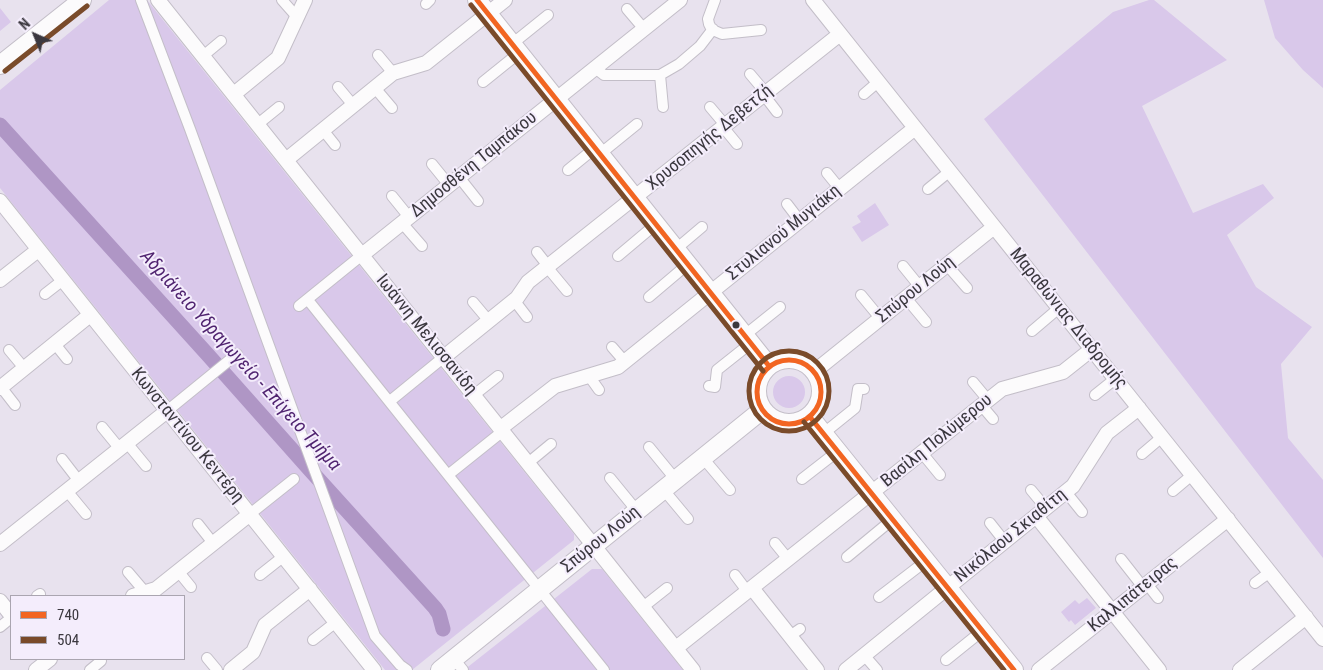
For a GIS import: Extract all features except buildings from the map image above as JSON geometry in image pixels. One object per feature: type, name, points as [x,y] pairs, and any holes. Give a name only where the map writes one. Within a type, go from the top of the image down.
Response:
[{"type":"street","points":[[0,65],[82,0]]},
{"type":"street","points":[[141,0],[375,636],[400,665],[407,670]]},
{"type":"street","name":"Ιωάννη Μελισσανίδη","points":[[158,0],[676,648],[687,668]]},
{"type":"street","points":[[282,0],[297,18]]},
{"type":"street","points":[[234,94],[278,58],[305,0]]},
{"type":"street","points":[[477,0],[769,366]]},
{"type":"street","points":[[286,160],[393,73],[426,64],[505,0]]},
{"type":"street","name":"Δημοσθένη Ταμπάκου","points":[[362,255],[680,0]]},
{"type":"street","points":[[715,0],[708,19],[713,29],[722,34],[761,30]]},
{"type":"street","name":"Μαραθώνιας Διαδρομής","points":[[813,0],[1323,639]]},
{"type":"street","points":[[627,9],[644,29]]},
{"type":"street","points":[[483,82],[548,15]]},
{"type":"street","points":[[595,68],[604,75],[660,75],[678,64],[700,46],[713,29]]},
{"type":"street","name":"Χρυσοπηγής Δεβετζή","points":[[444,357],[514,300],[528,282],[840,34]]},
{"type":"street","points":[[203,56],[221,41]]},
{"type":"street","points":[[378,55],[393,73]]},
{"type":"street","points":[[750,74],[777,112]]},
{"type":"street","points":[[660,75],[663,107]]},
{"type":"street","points":[[864,94],[878,82]]},
{"type":"street","points":[[338,87],[353,106]]},
{"type":"street","points":[[375,88],[392,108]]},
{"type":"street","points":[[258,124],[279,107]]},
{"type":"street","points":[[710,107],[737,144]]},
{"type":"street","points":[[568,170],[637,124]]},
{"type":"street","name":"Στυλιανού Μυγιάκη","points":[[502,430],[555,386],[618,367],[915,128]]},
{"type":"street","points":[[323,130],[334,145]]},
{"type":"street","points":[[432,164],[478,201]]},
{"type":"street","points":[[928,189],[950,171]]},
{"type":"street","points":[[827,173],[840,189]]},
{"type":"street","points":[[392,196],[422,246]]},
{"type":"street","points":[[787,204],[800,221]]},
{"type":"street","name":"Κωνσταντίνου Κεντέρη","points":[[2,210],[63,280],[374,670]]},
{"type":"street","points":[[618,256],[656,224]]},
{"type":"street","points":[[676,249],[702,227]]},
{"type":"street","name":"Σπύρου Λούη","points":[[814,371],[994,227]]},
{"type":"street","points":[[0,280],[38,250]]},
{"type":"street","points":[[537,252],[567,291]]},
{"type":"street","points":[[299,306],[362,255]]},
{"type":"street","points":[[650,297],[688,264]]},
{"type":"street","points":[[947,264],[967,288]]},
{"type":"street","points":[[903,266],[920,287]]},
{"type":"street","points":[[45,294],[63,280]]},
{"type":"street","points":[[861,295],[880,318]]},
{"type":"street","points":[[906,298],[926,322]]},
{"type":"street","points":[[308,300],[604,670]]},
{"type":"street","points":[[514,300],[527,316]]},
{"type":"street","points":[[473,302],[489,321]]},
{"type":"street","points":[[709,386],[715,387],[717,370],[780,307]]},
{"type":"street","points":[[1032,331],[1059,308]]},
{"type":"street","points":[[15,405],[0,387],[90,315]]},
{"type":"street","points":[[55,344],[67,359]]},
{"type":"street","points":[[612,347],[624,362]]},
{"type":"street","name":"Βασίλη Πολύμερου","points":[[676,648],[1002,389],[1063,372],[1092,349]]},
{"type":"street","points":[[9,350],[24,368]]},
{"type":"street","points":[[0,544],[236,354]]},
{"type":"street","points":[[390,401],[444,357]]},
{"type":"street","points":[[786,359],[796,360],[806,364],[814,371],[822,389],[821,400],[810,417],[797,423],[783,424],[771,418],[762,410],[757,387],[761,376],[769,366],[786,359]]},
{"type":"street","points":[[474,395],[498,376]]},
{"type":"street","points":[[589,376],[599,390]]},
{"type":"street","points":[[1096,395],[1115,379]]},
{"type":"street","points":[[973,382],[993,418]]},
{"type":"street","points":[[824,434],[855,408],[858,389],[864,389]]},
{"type":"street","name":"Νικόλαου Σκιαθίτη","points":[[846,670],[1073,486],[1108,433],[1139,408]]},
{"type":"street","name":"Σπύρου Λούη","points":[[440,670],[458,664],[539,590],[762,410]]},
{"type":"street","points":[[810,417],[1014,670]]},
{"type":"street","points":[[102,427],[146,466]]},
{"type":"street","points":[[448,475],[502,430]]},
{"type":"street","points":[[1142,454],[1162,437]]},
{"type":"street","points":[[528,463],[551,444]]},
{"type":"street","points":[[649,447],[688,519]]},
{"type":"street","points":[[802,479],[838,451]]},
{"type":"street","points":[[922,453],[940,475]]},
{"type":"street","points":[[703,458],[730,490]]},
{"type":"street","points":[[62,459],[79,481]]},
{"type":"street","points":[[1173,491],[1192,475]]},
{"type":"street","points":[[128,572],[138,595],[156,589],[294,478]]},
{"type":"street","points":[[610,478],[637,511]]},
{"type":"street","points":[[1032,490],[1041,512],[1112,612],[1159,670]]},
{"type":"street","points":[[67,491],[86,514]]},
{"type":"street","points":[[1066,492],[1082,512]]},
{"type":"street","name":"Καλλιπάτειρας","points":[[1039,670],[1228,519]]},
{"type":"street","points":[[847,557],[893,520]]},
{"type":"street","points":[[990,523],[1005,542]]},
{"type":"street","points":[[198,524],[213,543]]},
{"type":"street","points":[[774,543],[788,560]]},
{"type":"street","points":[[260,575],[284,556]]},
{"type":"street","points":[[1121,559],[1158,598]]},
{"type":"street","points":[[879,597],[926,560]]},
{"type":"street","points":[[178,572],[190,587]]},
{"type":"street","points":[[1255,583],[1270,572]]},
{"type":"street","points":[[734,575],[795,632],[817,670]]},
{"type":"street","points":[[643,607],[667,588]]},
{"type":"street","points":[[235,669],[253,652],[265,625],[310,589]]},
{"type":"street","points":[[0,601],[10,616]]},
{"type":"street","points":[[1240,670],[1306,617]]},
{"type":"street","points":[[0,627],[10,618]]},
{"type":"street","points":[[313,640],[336,622]]},
{"type":"street","points":[[946,660],[982,631]]},
{"type":"street","points":[[864,655],[876,670]]},
{"type":"street","points":[[207,658],[217,670]]},
{"type":"street","points":[[90,670],[101,661]]},
{"type":"street","points":[[36,670],[50,662]]},
{"type":"shaded area","points":[[109,0],[147,0],[574,534],[574,540],[412,670],[385,670],[0,188],[0,90]]},
{"type":"shaded area","points":[[1154,0],[1227,60],[1142,106],[1193,213],[1263,184],[1274,198],[1227,235],[1256,287],[1312,327],[1281,364],[1288,438],[1323,480],[1323,558],[984,119],[1113,12]]},
{"type":"shaded area","points":[[1264,0],[1323,0],[1323,88],[1303,70],[1275,38]]},
{"type":"shaded area","points":[[0,8],[11,22],[0,31]]},
{"type":"shaded area","points":[[875,203],[889,225],[862,242],[852,227],[861,222],[857,216]]},
{"type":"shaded area","points":[[789,376],[795,377],[800,381],[804,386],[804,398],[800,403],[795,407],[789,408],[783,407],[778,403],[774,398],[773,392],[774,386],[778,381],[783,377]]},
{"type":"shaded area","points":[[592,569],[602,569],[683,670],[464,670]]},
{"type":"shaded area","points":[[1087,598],[1096,608],[1075,625],[1071,620],[1069,622],[1061,612],[1075,600],[1079,604]]},
{"type":"waterway","name":"Αδριάνειο Υδραγωγείο - Επίγειο Τμήμα","points":[[0,125],[435,608],[439,614],[443,629]]},
{"type":"transit line","name":"740","points":[[477,0],[769,366]]},
{"type":"transit line","name":"504","points":[[471,5],[763,371]]},
{"type":"transit line","name":"504","points":[[5,71],[87,6]]},
{"type":"transit line","name":"504","points":[[789,351],[804,354],[817,363],[826,376],[829,391],[826,406],[817,419],[804,428],[789,431],[774,428],[761,419],[752,406],[749,391],[752,376],[761,363],[774,354],[789,351]]},
{"type":"transit line","name":"740","points":[[783,360],[795,360],[812,369],[819,380],[821,392],[819,404],[812,415],[795,424],[783,424],[771,419],[762,410],[757,398],[757,386],[762,374],[771,365],[783,360]]},
{"type":"transit line","name":"740","points":[[810,417],[1014,670]]},
{"type":"transit line","name":"504","points":[[804,422],[1004,670]]}]
